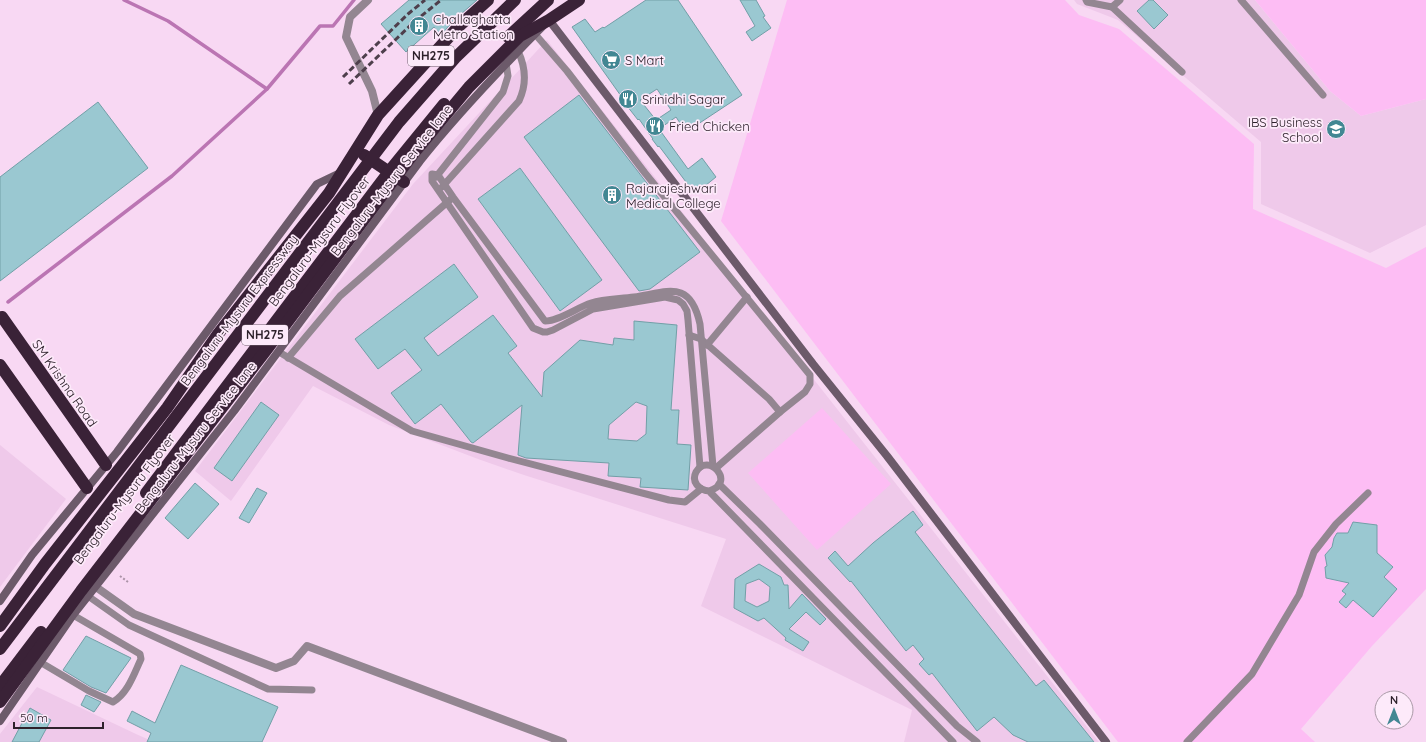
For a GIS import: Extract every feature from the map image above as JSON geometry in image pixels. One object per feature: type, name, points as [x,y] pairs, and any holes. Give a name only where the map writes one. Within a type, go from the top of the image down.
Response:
[{"type":"highway","name":"Bengaluru-Mysuru Expressway","points":[[0,626],[45,564],[167,408],[218,334],[329,193],[378,115],[458,27],[488,0]]},
{"type":"highway","name":"Bengaluru-Mysuru Expressway","points":[[0,649],[399,122],[455,58],[515,0]]},
{"type":"highway","name":"Bengaluru-Mysuru Flyover","points":[[0,686],[417,136],[476,69],[548,0]]},
{"type":"highway","name":"Bengaluru-Mysuru Service lane","points":[[549,20],[579,0]]},
{"type":"highway","name":"NH275","points":[[0,702],[86,585],[267,349],[400,179],[414,153],[469,87],[520,36],[549,20]]},
{"type":"highway","points":[[356,150],[400,179]]},
{"type":"highway","name":"SM Krishna Road","points":[[2,317],[106,465]]},
{"type":"highway","points":[[0,365],[87,488]]},
{"type":"street","points":[[368,0],[350,17],[346,37],[372,91],[378,115]]},
{"type":"street","points":[[549,20],[813,364],[887,456],[1106,742]]},
{"type":"street","name":"Bengaluru-Mysuru Service lane","points":[[0,721],[73,614],[96,587],[279,352],[400,179],[506,63],[549,20]]},
{"type":"street","name":"Bengaluru-Mysuru Expressway","points":[[0,601],[32,555],[106,465],[316,184],[342,172]]},
{"type":"street","points":[[96,587],[134,614],[276,668],[294,661],[307,646],[563,742]]},
{"type":"lane","points":[[1086,0],[1087,2],[1112,7],[1182,72]]},
{"type":"lane","points":[[1112,7],[1120,0]]},
{"type":"lane","points":[[1241,0],[1323,95]]},
{"type":"lane","points":[[535,34],[567,72],[645,174],[810,375],[810,384],[805,392],[714,467]]},
{"type":"lane","points":[[439,190],[519,101],[525,72],[523,61],[518,51]]},
{"type":"lane","points":[[438,175],[503,92],[508,76],[506,63]]},
{"type":"lane","points":[[709,491],[713,490],[719,484],[720,476],[714,467],[698,317],[692,303],[688,298],[681,293],[668,290],[592,306],[545,321],[438,175],[432,174],[432,181],[534,328],[543,332],[553,330],[592,306],[665,297],[671,298],[683,304],[687,311],[700,467],[695,474],[694,479],[698,486],[701,489],[709,491],[953,742]]},
{"type":"lane","points":[[288,358],[340,296],[448,203],[453,197]]},
{"type":"lane","points":[[707,345],[747,297]]},
{"type":"lane","points":[[689,335],[701,339],[769,399],[780,412]]},
{"type":"lane","points":[[279,352],[412,431],[508,458],[670,500],[685,502],[701,489]]},
{"type":"lane","points":[[700,467],[708,465],[714,467]]},
{"type":"lane","points":[[719,484],[936,704],[977,742]]},
{"type":"lane","points":[[1187,742],[1252,674],[1299,595],[1314,552],[1336,524],[1368,493]]},
{"type":"lane","points":[[88,596],[129,625],[268,689],[312,690]]},
{"type":"lane","points":[[40,662],[89,691],[113,702],[126,690],[141,659],[140,654],[73,614]]},
{"type":"lane","points":[[925,713],[936,704]]},
{"type":"path","points":[[120,576],[128,582]]},
{"type":"shaded area","points":[[787,0],[1065,0],[1079,15],[1119,29],[1254,144],[1253,209],[1386,268],[1426,247],[1426,589],[1372,646],[1301,729],[1315,742],[1118,742],[721,221]]},
{"type":"shaded area","name":"IBS Business School","points":[[1074,0],[1255,0],[1330,91],[1361,116],[1426,99],[1426,225],[1370,253],[1261,204],[1261,142],[1118,20],[1077,4]]},
{"type":"shaded area","points":[[1255,0],[1426,0],[1426,99],[1361,116],[1330,91]]},
{"type":"shaded area","points":[[547,40],[1099,742],[904,742],[912,710],[701,606],[726,539],[478,459],[389,425],[313,386],[231,501],[195,471],[413,184]]},
{"type":"shaded area","points":[[822,408],[891,484],[817,550],[748,473]]},
{"type":"shaded area","points":[[0,445],[66,499],[0,587]]},
{"type":"shaded area","points":[[37,687],[154,742],[0,742],[0,734]]},
{"type":"building","name":"Challaghatta Metro Station","points":[[409,0],[477,0],[453,21],[441,35],[434,27],[406,52],[381,24]]},
{"type":"building","points":[[646,0],[678,0],[742,95],[686,132],[676,117],[659,129],[688,169],[702,158],[716,177],[695,194],[659,146],[658,147],[652,139],[639,119],[638,120],[620,97],[621,96],[572,27],[585,19],[595,32],[603,27],[604,28]],"holes":[[[657,89],[671,110],[656,120],[640,100]]]},
{"type":"building","points":[[740,0],[756,0],[765,16],[763,17],[771,28],[752,41],[746,32],[755,26]]},
{"type":"building","points":[[1149,0],[1153,0],[1168,15],[1154,29],[1137,11]]},
{"type":"building","name":"Rajarajeshwari Medical College","points":[[579,95],[700,252],[650,289],[639,291],[524,137]]},
{"type":"building","points":[[98,102],[148,168],[0,281],[0,177]]},
{"type":"building","points":[[520,168],[602,280],[560,311],[478,199]]},
{"type":"building","points":[[454,264],[478,297],[424,338],[438,356],[493,315],[517,346],[508,353],[542,397],[544,372],[580,340],[613,345],[614,338],[634,340],[634,321],[677,325],[671,410],[679,410],[677,444],[691,445],[688,490],[640,487],[641,478],[608,476],[609,463],[526,458],[518,455],[522,405],[473,443],[441,404],[415,424],[391,393],[422,370],[405,349],[378,369],[355,339]],"holes":[[[636,402],[647,406],[646,434],[637,441],[608,439],[609,425]]]},
{"type":"building","points":[[261,402],[279,415],[232,481],[214,468]]},
{"type":"building","points":[[195,483],[219,504],[188,539],[165,518]]},
{"type":"building","points":[[257,488],[267,493],[249,523],[239,518]]},
{"type":"building","points":[[913,511],[923,525],[915,532],[976,610],[1036,686],[1044,680],[1094,742],[1028,742],[1013,735],[994,717],[977,731],[932,673],[929,675],[919,664],[924,659],[913,645],[906,651],[851,581],[850,582],[828,558],[835,551],[848,566],[873,543]]},
{"type":"building","points":[[1353,522],[1377,525],[1377,553],[1393,567],[1384,577],[1397,589],[1373,617],[1353,600],[1346,608],[1339,602],[1346,594],[1342,591],[1349,583],[1326,578],[1325,567],[1327,566],[1325,555],[1332,547],[1337,533],[1348,533]]},
{"type":"building","points":[[759,564],[781,577],[784,585],[788,585],[789,609],[802,594],[826,619],[820,625],[806,612],[789,629],[809,642],[803,651],[785,640],[786,638],[764,618],[758,621],[734,608],[735,579]],"holes":[[[759,579],[770,587],[769,601],[757,607],[745,601],[746,584]]]},
{"type":"building","points":[[86,636],[131,658],[106,693],[91,687],[63,670]]},
{"type":"building","points":[[181,665],[278,707],[262,742],[147,742],[151,733],[127,721],[132,711],[155,723]]},
{"type":"building","points":[[86,695],[101,702],[94,712],[81,705]]},
{"type":"building","points":[[30,708],[51,720],[39,742],[12,742]]},
{"type":"waterway","points":[[8,302],[172,176],[267,89],[168,21],[124,0]]},
{"type":"waterway","points":[[267,89],[320,26],[333,26],[354,0]]},
{"type":"railway","points":[[343,77],[408,14],[425,0]]},
{"type":"railway","points":[[349,84],[414,22],[441,0]]},
{"type":"place","name":"Challaghatta Metro Station","points":[[419,26]]},
{"type":"place","name":"S Mart","points":[[611,60]]},
{"type":"place","name":"Srinidhi Sagar","points":[[628,99]]},
{"type":"place","name":"Fried Chicken","points":[[655,126]]},
{"type":"place","name":"IBS Business School","points":[[1336,129]]},
{"type":"place","name":"Rajarajeshwari Medical College","points":[[612,195]]}]
